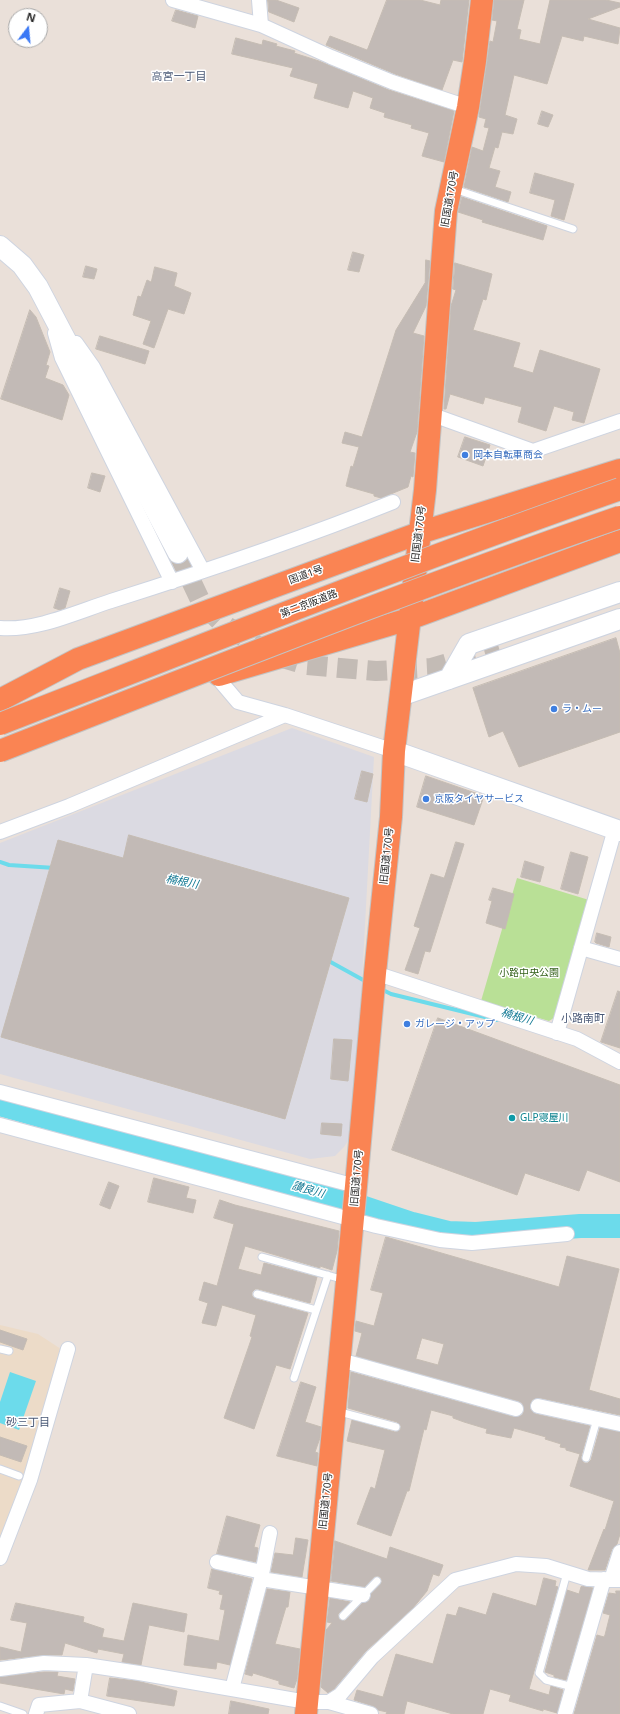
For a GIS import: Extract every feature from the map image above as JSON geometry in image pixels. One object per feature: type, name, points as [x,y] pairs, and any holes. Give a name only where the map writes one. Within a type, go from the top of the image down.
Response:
[{"type":"highway","name":"旧国道170号","points":[[306,1708],[340,1360],[338,1278],[353,1218],[356,1189],[375,973],[391,818],[394,751],[425,490],[446,211],[468,107],[482,0]]},
{"type":"highway","name":"国道1号","points":[[0,700],[78,659],[419,533],[620,470]]},
{"type":"highway","name":"第二京阪道路","points":[[0,724],[385,575],[620,489]]},
{"type":"highway","points":[[0,751],[387,601],[521,551],[620,517]]},
{"type":"highway","points":[[0,756],[216,676],[409,620],[620,541]]},
{"type":"street","points":[[173,0],[262,25],[331,57],[385,79],[468,107]]},
{"type":"street","points":[[259,0],[262,25]]},
{"type":"street","points":[[0,246],[22,264],[38,287],[178,553]]},
{"type":"street","points":[[47,304],[93,367],[203,571]]},
{"type":"street","points":[[47,304],[62,358],[172,582]]},
{"type":"street","points":[[430,414],[533,451],[620,421]]},
{"type":"street","points":[[0,628],[31,627],[172,582],[357,517],[393,502]]},
{"type":"street","points":[[449,680],[469,644],[620,592]]},
{"type":"street","points":[[499,648],[620,605]]},
{"type":"street","points":[[400,696],[620,620]]},
{"type":"street","points":[[216,676],[238,702],[284,715],[394,751],[618,830],[557,1033]]},
{"type":"street","points":[[0,832],[68,806],[284,715]]},
{"type":"street","points":[[582,948],[620,959]]},
{"type":"street","points":[[375,973],[577,1039],[620,1062]]},
{"type":"street","points":[[0,1092],[356,1189]]},
{"type":"street","points":[[0,1125],[440,1240],[472,1243],[567,1234]]},
{"type":"street","points":[[0,1558],[30,1480],[68,1349]]},
{"type":"street","points":[[340,1360],[516,1409]]},
{"type":"street","points":[[538,1406],[620,1424]]},
{"type":"street","points":[[232,1689],[270,1533]]},
{"type":"street","points":[[565,1714],[573,1687],[612,1580],[620,1552]]},
{"type":"street","points":[[217,1562],[261,1575],[363,1595]]},
{"type":"street","points":[[0,1670],[44,1663],[86,1665],[232,1689],[306,1708],[329,1702],[340,1695],[372,1657],[455,1580],[516,1564],[546,1566],[588,1579],[612,1580]]},
{"type":"street","points":[[80,1701],[86,1665]]},
{"type":"street","points":[[36,1714],[39,1705],[80,1701],[129,1714]]},
{"type":"street","points":[[329,1702],[371,1714]]},
{"type":"lane","points":[[451,188],[573,229]]},
{"type":"lane","points":[[262,1257],[338,1278],[316,1310],[294,1378]]},
{"type":"lane","points":[[257,1294],[316,1310]]},
{"type":"lane","points":[[0,1349],[9,1351]]},
{"type":"lane","points":[[335,1411],[396,1427]]},
{"type":"lane","points":[[586,1458],[597,1419]]},
{"type":"lane","points":[[0,1469],[19,1476]]},
{"type":"lane","points":[[567,1573],[539,1673],[546,1680],[573,1687]]},
{"type":"lane","points":[[343,1616],[377,1581]]},
{"type":"lane","points":[[0,1706],[23,1714]]},
{"type":"shaded area","points":[[292,728],[374,757],[354,1132],[344,1147],[335,1156],[310,1159],[0,1074],[0,843]]},
{"type":"shaded area","points":[[0,1325],[38,1334],[64,1351],[26,1471],[0,1545]]},
{"type":"green space","name":"小路中央公園","points":[[517,878],[589,900],[557,1016],[549,1021],[481,1001]]},
{"type":"water","points":[[10,1372],[36,1381],[19,1430],[0,1423],[0,1402]]},
{"type":"building","points":[[268,0],[276,0],[299,8],[294,22],[269,12]]},
{"type":"building","points":[[387,0],[420,0],[440,5],[441,0],[469,0],[462,62],[453,60],[442,90],[395,74],[326,45],[330,36],[367,50]]},
{"type":"building","points":[[494,0],[524,0],[517,29],[521,30],[519,39],[540,44],[550,0],[606,0],[620,3],[620,7],[588,19],[620,28],[618,44],[584,36],[583,41],[562,36],[547,84],[514,75],[505,115],[517,119],[513,134],[502,132],[498,148],[495,147],[489,168],[500,171],[495,187],[511,192],[508,202],[464,187],[472,147],[483,151],[489,128],[484,127],[486,119],[479,117],[490,41],[493,42],[497,21],[492,20]]},
{"type":"building","points":[[176,10],[198,16],[195,28],[172,21]]},
{"type":"building","points":[[236,38],[262,45],[263,40],[277,44],[276,46],[295,51],[294,53],[319,61],[389,90],[454,111],[444,162],[422,156],[429,133],[411,128],[412,125],[384,117],[385,113],[370,108],[373,98],[353,91],[348,108],[314,98],[318,84],[290,76],[293,68],[232,54]]},
{"type":"building","points":[[542,111],[553,115],[548,127],[538,124]]},
{"type":"building","points":[[535,173],[574,184],[564,220],[551,216],[555,200],[530,193]]},
{"type":"building","points":[[462,197],[547,226],[543,240],[482,222],[483,220],[458,212]]},
{"type":"building","points":[[353,252],[364,255],[359,272],[348,270]]},
{"type":"building","points":[[426,260],[430,261],[426,306],[413,333],[424,336],[417,432],[410,452],[415,453],[413,477],[411,476],[408,487],[381,498],[374,496],[374,494],[346,486],[351,466],[353,467],[359,447],[342,443],[345,432],[362,437],[396,330],[425,283]]},
{"type":"building","points":[[455,263],[492,274],[486,300],[483,299],[473,330],[520,343],[513,367],[533,373],[540,350],[600,369],[584,423],[572,420],[574,412],[554,406],[546,431],[518,422],[522,407],[485,397],[483,404],[450,394],[446,409],[444,409],[451,306],[456,290],[453,289]]},
{"type":"building","points":[[86,266],[97,269],[94,279],[83,277]]},
{"type":"building","points":[[155,267],[177,273],[174,286],[191,293],[184,314],[168,309],[154,348],[143,344],[151,321],[133,315],[138,296],[141,297],[147,280],[151,282]]},
{"type":"building","points":[[30,310],[36,317],[50,352],[46,365],[49,366],[45,378],[63,385],[69,395],[62,420],[1,399]]},
{"type":"building","points":[[100,336],[149,351],[145,364],[96,349]]},
{"type":"building","points":[[465,437],[490,445],[483,466],[458,457]]},
{"type":"building","points":[[92,473],[105,476],[100,492],[88,488]]},
{"type":"building","points":[[60,588],[70,591],[65,608],[60,610],[54,608]]},
{"type":"building","points":[[616,638],[620,653],[620,732],[519,767],[503,731],[489,737],[473,688]]},
{"type":"building","points":[[362,771],[373,774],[367,802],[355,799]]},
{"type":"building","points":[[426,776],[484,796],[474,825],[417,807]]},
{"type":"building","points":[[129,835],[349,898],[285,1119],[1,1037],[58,840],[123,858]]},
{"type":"building","points":[[456,842],[464,844],[430,952],[425,951],[418,974],[405,970],[420,928],[414,926],[431,874],[444,878]]},
{"type":"building","points":[[571,852],[588,857],[578,894],[561,889]]},
{"type":"building","points":[[525,861],[544,867],[540,882],[521,877]]},
{"type":"building","points":[[493,888],[514,894],[505,929],[486,923],[492,901],[489,900]]},
{"type":"building","points":[[597,933],[611,937],[609,947],[595,942]]},
{"type":"building","points":[[618,991],[620,992],[620,1048],[601,1042]]},
{"type":"building","name":"GLP寝屋川","points":[[438,1018],[620,1085],[620,1182],[587,1170],[579,1191],[525,1173],[517,1195],[392,1150]]},
{"type":"building","points":[[334,1039],[352,1040],[348,1081],[331,1079]]},
{"type":"building","points":[[322,1123],[342,1124],[341,1136],[321,1134]]},
{"type":"building","points":[[154,1178],[189,1187],[186,1198],[196,1200],[193,1213],[148,1202]]},
{"type":"building","points":[[109,1182],[119,1186],[110,1209],[100,1205]]},
{"type":"building","points":[[220,1200],[339,1231],[337,1251],[332,1270],[320,1266],[320,1268],[245,1246],[238,1269],[261,1275],[264,1263],[317,1277],[310,1303],[258,1289],[255,1289],[252,1292],[252,1296],[256,1299],[308,1313],[290,1369],[276,1365],[254,1429],[224,1418],[252,1337],[250,1336],[256,1315],[222,1305],[216,1326],[202,1323],[208,1303],[199,1300],[204,1282],[217,1286],[234,1224],[214,1218]]},
{"type":"building","points":[[386,1237],[559,1287],[567,1256],[619,1269],[589,1390],[620,1399],[620,1415],[540,1398],[532,1400],[530,1405],[530,1409],[536,1414],[590,1426],[581,1457],[584,1463],[588,1463],[591,1460],[600,1428],[620,1432],[620,1534],[617,1544],[612,1549],[605,1570],[588,1570],[604,1529],[605,1530],[614,1501],[570,1486],[580,1454],[560,1447],[561,1444],[545,1439],[546,1437],[514,1428],[511,1438],[486,1433],[487,1429],[453,1418],[453,1416],[431,1410],[426,1430],[424,1429],[409,1491],[407,1491],[391,1536],[357,1524],[371,1487],[375,1489],[385,1450],[347,1441],[352,1420],[395,1432],[400,1430],[401,1426],[397,1422],[348,1408],[351,1372],[514,1417],[522,1415],[524,1411],[522,1403],[518,1401],[356,1356],[362,1333],[355,1331],[356,1321],[374,1326],[383,1293],[371,1290]],"holes":[[[422,1338],[444,1344],[438,1365],[416,1359]]]},
{"type":"building","points":[[0,1330],[27,1339],[23,1350],[0,1342]]},
{"type":"building","points":[[301,1382],[316,1387],[305,1422],[321,1427],[320,1438],[315,1452],[318,1453],[317,1466],[277,1456]]},
{"type":"building","points":[[0,1437],[27,1446],[21,1462],[0,1455]]},
{"type":"building","points":[[227,1516],[260,1525],[254,1547],[258,1548],[256,1562],[217,1554]]},
{"type":"building","points":[[296,1538],[308,1540],[302,1577],[271,1572],[275,1553],[293,1555]]},
{"type":"building","points":[[335,1541],[387,1559],[390,1547],[443,1565],[439,1576],[433,1574],[427,1591],[413,1608],[366,1651],[334,1689],[328,1693],[321,1687],[326,1630],[332,1623],[327,1622],[330,1598],[350,1602],[338,1614],[339,1619],[345,1621],[362,1603],[369,1601],[371,1594],[382,1582],[381,1578],[378,1576],[374,1577],[365,1587],[331,1581]]},
{"type":"building","points":[[212,1569],[252,1579],[230,1665],[217,1662],[216,1669],[184,1665],[188,1635],[219,1641],[225,1610],[220,1609],[223,1595],[219,1594],[220,1591],[208,1588]]},
{"type":"building","points":[[544,1578],[556,1581],[555,1586],[558,1587],[529,1689],[549,1695],[551,1686],[563,1690],[557,1713],[543,1709],[543,1711],[509,1701],[511,1695],[490,1689],[483,1714],[453,1714],[407,1701],[404,1714],[386,1714],[387,1712],[354,1700],[357,1690],[383,1697],[396,1654],[433,1664],[447,1614],[456,1616],[459,1607],[486,1615],[493,1593],[536,1606]]},
{"type":"building","points":[[581,1587],[593,1588],[566,1680],[554,1677],[554,1675],[545,1672],[567,1590],[579,1594]]},
{"type":"building","points":[[267,1589],[290,1592],[288,1607],[286,1607],[275,1644],[300,1649],[297,1679],[294,1688],[279,1684],[279,1681],[253,1673],[252,1676],[245,1674]]},
{"type":"building","points":[[616,1591],[620,1591],[620,1714],[574,1714],[597,1635],[604,1637],[605,1635],[610,1615],[603,1613],[609,1593],[616,1594]]},
{"type":"building","points":[[16,1603],[84,1617],[83,1622],[104,1629],[102,1637],[124,1641],[133,1603],[187,1614],[184,1632],[149,1625],[141,1665],[122,1662],[124,1654],[98,1649],[97,1653],[65,1643],[62,1655],[43,1655],[0,1660],[0,1647],[21,1652],[27,1623],[11,1620]]},
{"type":"building","points":[[44,1672],[58,1672],[57,1676],[75,1679],[73,1691],[65,1689],[64,1694],[0,1683],[0,1677]]},
{"type":"building","points":[[110,1678],[137,1681],[177,1691],[174,1706],[107,1696]]},
{"type":"building","points":[[231,1701],[269,1709],[268,1714],[229,1714]]},
{"type":"waterway","name":"楠根川","points":[[0,862],[9,865],[55,868]]},
{"type":"waterway","name":"楠根川","points":[[327,960],[365,981]]},
{"type":"waterway","name":"楠根川","points":[[381,989],[391,994],[497,1020]]},
{"type":"waterway","name":"讃良川","points":[[0,1104],[338,1199],[412,1224],[448,1233],[476,1234],[580,1226],[620,1226]]},
{"type":"tunnel","points":[[178,553],[202,604],[222,623],[270,654],[306,665],[376,671],[431,668],[499,648]]},
{"type":"place","name":"岡本自転車商会","points":[[465,455]]},
{"type":"place","name":"ラ・ムー","points":[[554,709]]},
{"type":"place","name":"京阪タイヤサービス","points":[[426,799]]},
{"type":"place","name":"ガレージ・アップ","points":[[407,1024]]},
{"type":"place","name":"GLP寝屋川","points":[[512,1118]]},
{"type":"district","name":"高宮一丁目","points":[[179,77]]},
{"type":"district","name":"小路南町","points":[[583,1019]]},
{"type":"district","name":"砂三丁目","points":[[28,1423]]}]
